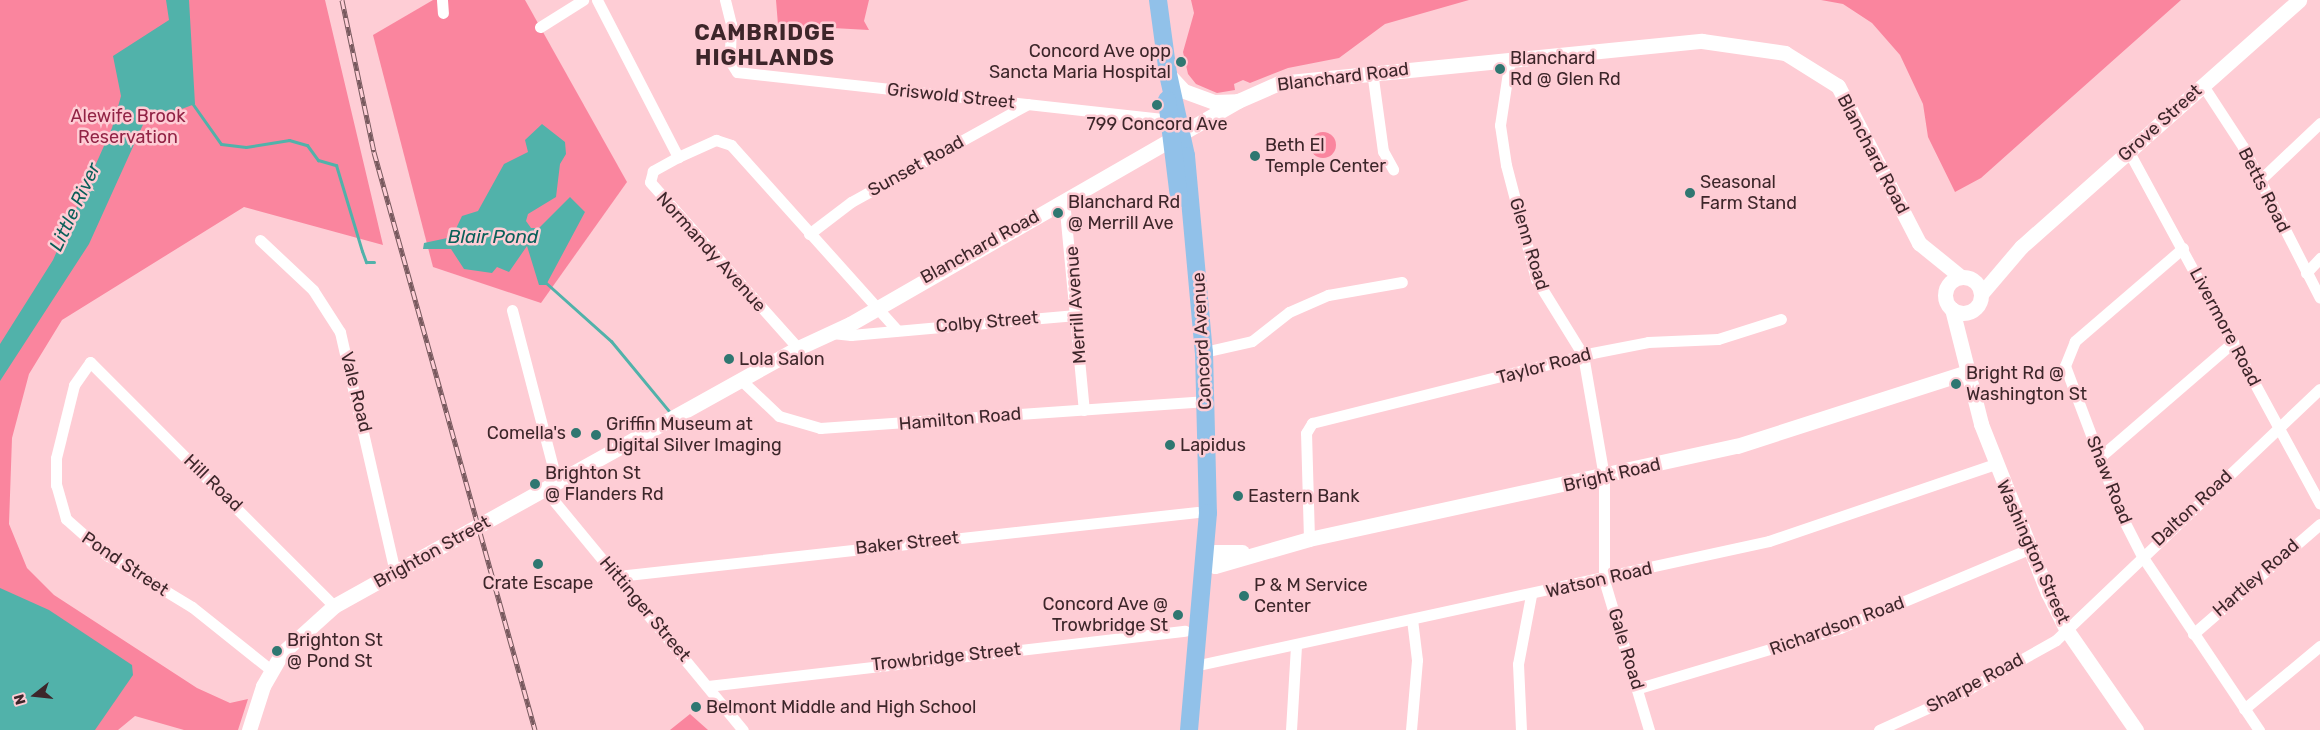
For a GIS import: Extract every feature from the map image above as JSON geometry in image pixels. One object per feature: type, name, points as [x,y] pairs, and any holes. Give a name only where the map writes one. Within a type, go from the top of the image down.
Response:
[{"type":"main road","name":"Concord Avenue","points":[[1158,0],[1178,139],[1204,352],[1203,512],[1190,631],[1188,667],[1189,730]]},
{"type":"main road","name":"Concord Avenue","points":[[1168,74],[1168,120],[1178,139],[1203,512]]},
{"type":"main road","name":"Concord Avenue","points":[[1178,730],[1188,667]]},
{"type":"street","points":[[442,0],[443,13]]},
{"type":"street","points":[[540,27],[583,0]]},
{"type":"street","points":[[597,0],[678,157],[716,140],[724,141],[874,309],[897,330]]},
{"type":"street","name":"Griswold Street","points":[[725,0],[734,69],[754,76],[1168,120]]},
{"type":"street","name":"Grove Street","points":[[1981,294],[2021,247],[2129,152],[2202,84],[2299,0]]},
{"type":"street","name":"Blanchard Road","points":[[664,423],[798,348],[832,333],[1064,200],[1178,139],[1238,101],[1289,81],[1372,71],[1702,42],[1760,48],[1805,62],[1838,86],[1919,243],[1934,258],[1966,278]]},
{"type":"street","name":"Glenn Road","points":[[1510,59],[1500,125],[1506,165],[1536,279],[1583,355],[1604,477]]},
{"type":"street","points":[[1372,71],[1383,151],[1393,169]]},
{"type":"street","points":[[1168,74],[1184,91],[1214,102],[1238,101]]},
{"type":"street","name":"Betts Road","points":[[2202,84],[2260,180],[2320,298]]},
{"type":"street","name":"Sunset Road","points":[[808,234],[851,202],[1028,104]]},
{"type":"street","points":[[2260,180],[2320,124]]},
{"type":"street","name":"Livermore Road","points":[[2129,152],[2183,248],[2320,504]]},
{"type":"street","name":"Normandy Avenue","points":[[678,157],[653,171],[653,187],[798,348]]},
{"type":"street","name":"Merrill Avenue","points":[[1064,200],[1084,410]]},
{"type":"street","name":"Vale Road","points":[[260,240],[313,290],[340,332],[395,573]]},
{"type":"street","name":"Grove Street","points":[[1966,278],[2021,247]]},
{"type":"street","name":"Shaw Road","points":[[2183,248],[2075,341],[2065,357],[2069,382],[2142,556],[2259,730]]},
{"type":"street","name":"Blanchard Road","points":[[1934,258],[1947,287]]},
{"type":"street","points":[[2306,273],[2320,258]]},
{"type":"street","points":[[1966,278],[1981,294],[1978,305],[1969,312],[1952,309],[1946,299],[1947,287],[1966,278]]},
{"type":"street","points":[[1204,352],[1252,341],[1289,312],[1328,295],[1402,282]]},
{"type":"street","name":"Washington Street","points":[[1952,309],[1963,366],[1995,464],[2029,549],[2066,629],[2136,730]]},
{"type":"street","points":[[512,310],[551,487]]},
{"type":"street","name":"Washington Street","points":[[1963,366],[1969,312]]},
{"type":"street","name":"Colby Street","points":[[832,333],[897,330],[1076,315]]},
{"type":"street","name":"Taylor Road","points":[[1309,539],[1306,451],[1310,427],[1323,418],[1583,355],[1648,342],[1718,339],[1781,319]]},
{"type":"street","points":[[2100,457],[2233,342]]},
{"type":"street","name":"Hill Road","points":[[90,362],[334,606]]},
{"type":"street","name":"Pond Street","points":[[90,362],[74,386],[56,458],[56,485],[66,519],[108,556],[192,607],[271,670]]},
{"type":"street","name":"Bright Road","points":[[1198,561],[1216,552],[1254,552],[1604,477],[1736,446],[1963,366]]},
{"type":"street","name":"Hamilton Road","points":[[741,380],[779,416],[820,428],[1196,402]]},
{"type":"street","name":"Dalton Road","points":[[2066,629],[2320,389]]},
{"type":"street","name":"Brighton Street","points":[[249,730],[271,670],[305,628],[334,606],[664,423]]},
{"type":"street","name":"Watson Road","points":[[1188,667],[1604,580],[1769,540],[1995,464]]},
{"type":"street","name":"Gale Road","points":[[1604,477],[1604,580],[1639,688],[1649,730]]},
{"type":"street","name":"Hittinger Street","points":[[551,487],[618,576],[743,730]]},
{"type":"street","name":"Baker Street","points":[[618,576],[1203,512]]},
{"type":"street","name":"Hartley Road","points":[[2193,634],[2320,524]]},
{"type":"street","name":"Richardson Road","points":[[1639,688],[1840,628],[2029,549]]},
{"type":"street","points":[[1521,730],[1518,664],[1531,595]]},
{"type":"street","points":[[1411,730],[1418,660],[1412,621]]},
{"type":"street","name":"Sharpe Road","points":[[1879,730],[1966,690],[2056,640],[2066,629]]},
{"type":"street","name":"Trowbridge Street","points":[[708,686],[1190,631]]},
{"type":"street","points":[[1292,730],[1296,645]]},
{"type":"street","points":[[2244,708],[2320,646]]},
{"type":"green space","name":"Alewife Brook Reservation","points":[[0,0],[325,0],[383,245],[244,207],[62,320],[29,374],[12,438],[9,524],[27,568],[54,595],[197,688],[230,703],[248,699],[238,730],[184,730],[135,716],[118,730],[0,730]]},
{"type":"green space","points":[[433,0],[525,0],[627,182],[541,303],[433,267],[373,35]]},
{"type":"green space","points":[[776,0],[869,0],[864,21],[869,30],[778,25]]},
{"type":"green space","points":[[1191,0],[1469,0],[1385,24],[1339,58],[1288,68],[1250,83],[1243,80],[1234,84],[1235,90],[1217,93],[1196,84],[1188,74],[1183,52],[1194,13]]},
{"type":"green space","points":[[1821,0],[2181,0],[1981,178],[1955,192],[1928,137],[1923,104],[1900,55],[1872,23],[1843,4]]},
{"type":"green space","points":[[1323,132],[1332,136],[1336,145],[1332,154],[1323,158],[1314,154],[1310,145],[1314,136]]},
{"type":"green space","points":[[690,714],[708,730],[670,730]]},
{"type":"water","points":[[166,0],[189,0],[195,104],[171,113],[151,112],[146,118],[89,244],[0,381],[0,344],[53,260],[112,128],[121,96],[113,56],[169,20]]},
{"type":"water","name":"Blair Pond","points":[[542,124],[565,142],[566,154],[560,164],[556,197],[528,214],[526,221],[531,228],[539,228],[570,197],[585,212],[546,285],[539,285],[527,246],[509,272],[497,267],[492,273],[464,269],[451,249],[423,249],[424,243],[452,237],[462,216],[478,211],[504,164],[528,152],[525,140]]},
{"type":"water","points":[[0,588],[49,610],[132,665],[133,675],[95,730],[0,730]]},
{"type":"waterway","points":[[192,103],[221,144],[246,147],[289,140],[307,145],[318,160],[336,165],[366,262],[374,262]]},
{"type":"waterway","points":[[545,282],[611,341],[669,411]]},
{"type":"railway","points":[[342,0],[374,152],[535,730]]},
{"type":"place","name":"Concord Ave opp Sancta Maria Hospital","points":[[1181,62]]},
{"type":"place","name":"Blanchard Rd @ Glen Rd","points":[[1500,69]]},
{"type":"place","name":"799 Concord Ave","points":[[1157,105]]},
{"type":"place","name":"Beth El Temple Center","points":[[1255,156]]},
{"type":"place","name":"Seasonal Farm Stand","points":[[1690,193]]},
{"type":"place","name":"Blanchard Rd @ Merrill Ave","points":[[1058,213]]},
{"type":"place","name":"Lola Salon","points":[[729,359]]},
{"type":"place","name":"Bright Rd @ Washington St","points":[[1956,384]]},
{"type":"place","name":"Comella's","points":[[576,433]]},
{"type":"place","name":"Griffin Museum at Digital Silver Imaging","points":[[596,435]]},
{"type":"place","name":"Lapidus","points":[[1170,445]]},
{"type":"place","name":"Brighton St @ Flanders Rd","points":[[535,484]]},
{"type":"place","name":"Eastern Bank","points":[[1238,496]]},
{"type":"place","name":"Crate Escape","points":[[538,564]]},
{"type":"place","name":"P & M Service Center","points":[[1244,596]]},
{"type":"place","name":"Concord Ave @ Trowbridge St","points":[[1178,615]]},
{"type":"place","name":"Brighton St @ Pond St","points":[[277,651]]},
{"type":"place","name":"Belmont Middle and High School","points":[[696,707]]},
{"type":"district","name":"CAMBRIDGE HIGHLANDS","points":[[765,44]]},
{"type":"water label","name":"Little River","points":[[75,207]]}]
